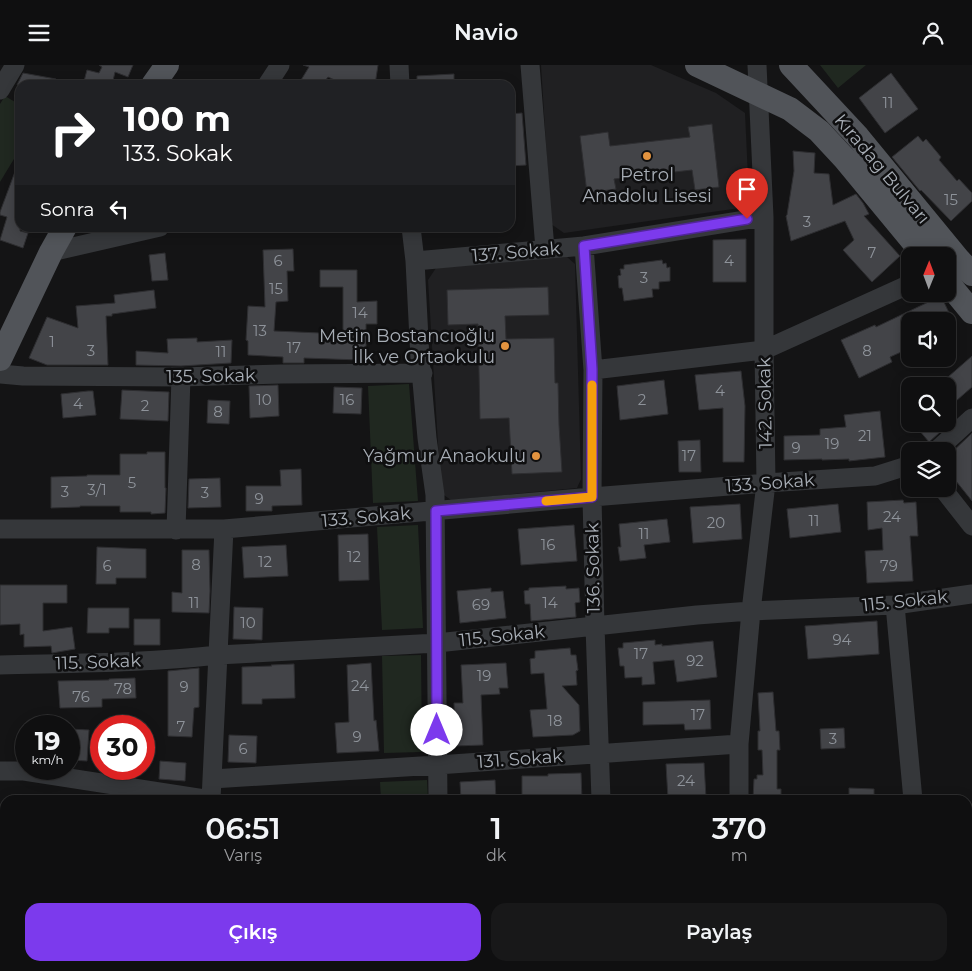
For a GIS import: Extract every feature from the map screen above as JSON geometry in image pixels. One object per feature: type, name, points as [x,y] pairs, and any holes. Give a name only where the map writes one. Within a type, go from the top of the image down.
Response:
[{"type":"main road","points":[[158,80],[168,65]]},
{"type":"main road","name":"Kıradag Bulvarı","points":[[697,65],[790,109],[819,131],[845,159],[918,247]]},
{"type":"main road","name":"Kıradag Bulvarı","points":[[794,66],[858,137],[958,260],[972,274]]},
{"type":"main road","points":[[0,359],[62,232]]},
{"type":"main road","points":[[956,293],[972,312]]},
{"type":"street","points":[[0,90],[15,65]]},
{"type":"street","points":[[270,80],[280,65]]},
{"type":"street","points":[[399,65],[400,80]]},
{"type":"street","points":[[530,65],[545,249]]},
{"type":"street","name":"142. Sokak","points":[[738,795],[739,744],[751,611],[766,483],[764,217],[757,65]]},
{"type":"street","name":"137. Sokak","points":[[415,261],[584,246],[764,217]]},
{"type":"street","points":[[51,252],[138,232]]},
{"type":"street","points":[[411,232],[415,261],[420,359],[427,438],[436,511],[438,795]]},
{"type":"street","name":"136. Sokak","points":[[584,246],[592,369],[594,626],[601,795]]},
{"type":"street","points":[[592,369],[764,350],[901,289]]},
{"type":"street","name":"135. Sokak","points":[[0,373],[23,376],[180,377],[422,373]]},
{"type":"street","points":[[176,530],[180,377]]},
{"type":"street","points":[[946,442],[972,418]]},
{"type":"street","name":"133. Sokak","points":[[0,529],[224,529],[592,497],[874,476],[901,468]]},
{"type":"street","points":[[949,497],[972,526]]},
{"type":"street","points":[[211,795],[224,529]]},
{"type":"street","name":"115. Sokak","points":[[0,665],[135,662],[218,655],[437,643],[697,615],[895,605],[972,594]]},
{"type":"street","points":[[895,605],[913,795]]},
{"type":"street","name":"131. Sokak","points":[[212,779],[739,744]]},
{"type":"street","points":[[0,771],[24,771],[173,795]]},
{"type":"shaded area","name":"Petrol Anadolu Lisesi","points":[[541,65],[651,65],[716,93],[745,113],[749,199],[740,208],[564,233],[551,224]]},
{"type":"shaded area","points":[[820,65],[866,65],[838,88]]},
{"type":"shaded area","points":[[5,96],[15,102],[15,157],[0,182],[0,104]]},
{"type":"shaded area","name":"Metin Bostancıoğlu İlk ve Ortaokulu","points":[[567,257],[575,264],[581,479],[577,488],[451,500],[441,493],[428,280],[436,268]]},
{"type":"shaded area","points":[[409,384],[418,501],[373,503],[368,386]]},
{"type":"shaded area","points":[[418,525],[423,628],[382,630],[377,527]]},
{"type":"shaded area","points":[[421,655],[422,752],[384,753],[382,656]]},
{"type":"shaded area","points":[[427,780],[428,795],[381,795],[380,782]]},
{"type":"building","points":[[99,65],[133,65],[128,77],[115,72],[113,80],[84,80],[87,70],[99,73],[102,67]]},
{"type":"building","points":[[303,65],[378,65],[376,80],[335,80],[328,77],[326,80],[301,80],[309,67]]},
{"type":"building","points":[[23,73],[56,79],[56,80],[20,80]]},
{"type":"building","points":[[891,73],[918,109],[885,133],[859,98]]},
{"type":"building","points":[[454,74],[454,80],[417,80],[417,76]]},
{"type":"building","points":[[522,113],[526,165],[515,166],[515,114]]},
{"type":"building","points":[[712,124],[719,187],[695,190],[692,170],[614,179],[616,189],[587,193],[580,136],[608,132],[610,146],[690,137],[688,127]]},
{"type":"building","points":[[918,136],[923,142],[926,139],[941,157],[939,160],[957,181],[959,179],[972,193],[972,201],[951,221],[920,191],[892,157]]},
{"type":"building","points":[[793,151],[815,153],[814,173],[829,174],[833,205],[856,194],[869,214],[864,216],[900,256],[872,282],[843,250],[854,240],[845,221],[791,241],[786,216],[794,171]]},
{"type":"building","points":[[15,172],[15,232],[28,233],[23,248],[0,240],[7,217],[0,215]]},
{"type":"building","points":[[746,239],[746,282],[713,282],[713,240]]},
{"type":"building","points":[[293,249],[294,271],[287,271],[288,301],[276,302],[274,331],[343,334],[343,287],[320,287],[320,270],[357,270],[357,302],[377,301],[377,324],[366,324],[366,353],[360,360],[304,358],[304,363],[283,363],[283,357],[248,355],[248,341],[246,340],[248,306],[265,307],[263,250]]},
{"type":"building","points":[[165,253],[168,280],[152,281],[149,255]]},
{"type":"building","points":[[662,260],[663,264],[666,263],[667,268],[670,267],[670,281],[659,282],[659,289],[652,289],[653,297],[624,301],[622,288],[619,288],[618,276],[621,275],[620,269],[624,269],[624,265]]},
{"type":"building","points":[[548,287],[549,315],[505,316],[506,339],[554,338],[555,383],[558,383],[562,472],[512,474],[509,418],[480,419],[478,324],[448,325],[447,290]]},
{"type":"building","points":[[154,290],[156,308],[106,316],[108,365],[47,365],[29,358],[47,317],[78,328],[76,306],[115,303],[114,295]]},
{"type":"building","points":[[926,303],[944,303],[949,312],[907,312]]},
{"type":"building","points":[[901,315],[901,352],[890,357],[892,362],[859,378],[841,340],[875,325],[876,327]]},
{"type":"building","points":[[197,338],[197,342],[232,340],[231,363],[181,366],[136,365],[136,351],[168,353],[167,339]]},
{"type":"building","points":[[972,356],[972,387],[956,401],[956,377],[948,377]]},
{"type":"building","points":[[741,371],[745,406],[744,462],[723,462],[723,408],[699,410],[695,375]]},
{"type":"building","points":[[664,380],[668,414],[620,420],[617,386]]},
{"type":"building","points":[[278,385],[279,416],[250,418],[249,386]]},
{"type":"building","points":[[334,387],[362,388],[361,414],[333,413]]},
{"type":"building","points":[[122,390],[169,392],[168,421],[120,419]]},
{"type":"building","points":[[93,391],[96,415],[63,418],[61,394]]},
{"type":"building","points":[[208,400],[230,401],[229,424],[207,423]]},
{"type":"building","points":[[880,411],[885,457],[849,461],[849,459],[784,460],[784,436],[820,435],[820,429],[846,427],[844,415]]},
{"type":"building","points":[[921,432],[940,432],[929,442]]},
{"type":"building","points":[[972,433],[972,501],[956,481],[956,448]]},
{"type":"building","points":[[700,440],[701,472],[679,472],[678,441]]},
{"type":"building","points":[[147,452],[165,452],[165,513],[120,512],[120,506],[51,508],[51,477],[120,475],[120,454],[147,454]]},
{"type":"building","points":[[301,469],[302,505],[272,506],[272,511],[246,511],[246,486],[281,486],[280,470]]},
{"type":"building","points":[[220,478],[221,507],[188,508],[189,479]]},
{"type":"building","points":[[903,500],[904,503],[916,502],[918,536],[910,536],[913,581],[867,583],[865,551],[883,550],[882,528],[868,530],[867,502]]},
{"type":"building","points":[[740,504],[742,539],[693,543],[690,507]]},
{"type":"building","points":[[838,504],[841,532],[790,538],[787,509]]},
{"type":"building","points":[[667,519],[670,542],[644,545],[646,558],[620,561],[618,547],[621,547],[619,524]]},
{"type":"building","points":[[574,525],[577,561],[521,565],[518,529]]},
{"type":"building","points":[[368,534],[369,580],[339,581],[338,535]]},
{"type":"building","points":[[286,545],[288,576],[244,578],[242,547]]},
{"type":"building","points":[[97,547],[146,549],[146,578],[116,578],[116,584],[96,584]]},
{"type":"building","points":[[182,550],[209,550],[209,613],[172,612],[172,592],[182,593]]},
{"type":"building","points":[[0,585],[67,585],[67,603],[43,603],[43,631],[72,627],[75,649],[52,653],[51,646],[24,647],[24,634],[20,635],[20,624],[0,625]]},
{"type":"building","points":[[566,586],[566,589],[579,588],[580,602],[575,603],[576,617],[531,621],[530,604],[525,604],[524,591],[529,590],[529,588]]},
{"type":"building","points":[[491,588],[491,592],[503,591],[506,618],[460,623],[457,591]]},
{"type":"building","points":[[234,607],[263,608],[262,640],[233,639]]},
{"type":"building","points":[[88,608],[129,608],[129,628],[109,628],[109,633],[87,633]]},
{"type":"building","points":[[134,619],[160,619],[160,645],[134,645]]},
{"type":"building","points":[[877,621],[879,654],[808,659],[805,626]]},
{"type":"building","points":[[655,640],[655,645],[662,644],[662,646],[713,641],[717,677],[677,682],[674,660],[653,662],[655,684],[642,685],[642,677],[625,678],[624,666],[620,666],[618,648],[623,648],[623,643]]},
{"type":"building","points":[[570,648],[571,655],[576,655],[577,685],[562,686],[579,705],[580,731],[573,735],[533,737],[530,710],[547,709],[544,673],[531,674],[530,659],[535,658],[535,651]]},
{"type":"building","points":[[371,663],[374,721],[376,720],[379,751],[337,753],[335,723],[349,722],[347,665]]},
{"type":"building","points":[[506,663],[508,688],[499,688],[500,694],[481,695],[483,745],[455,746],[454,703],[463,703],[461,665]]},
{"type":"building","points":[[294,664],[295,698],[262,699],[262,704],[242,704],[242,667]]},
{"type":"building","points":[[199,668],[199,707],[194,708],[192,737],[168,736],[168,671]]},
{"type":"building","points":[[135,678],[136,698],[102,699],[102,707],[60,708],[58,681]]},
{"type":"building","points":[[773,692],[776,731],[779,731],[780,750],[777,750],[777,789],[781,789],[781,795],[753,795],[754,779],[757,779],[757,775],[763,775],[762,750],[758,750],[758,731],[760,731],[758,693]]},
{"type":"building","points":[[710,700],[711,729],[685,730],[684,724],[643,725],[643,702]]},
{"type":"building","points":[[844,728],[845,748],[821,749],[820,729]]},
{"type":"building","points":[[80,730],[89,730],[87,761],[80,761]]},
{"type":"building","points":[[229,735],[257,736],[256,763],[228,762]]},
{"type":"building","points":[[160,761],[186,763],[185,781],[159,779]]},
{"type":"building","points":[[704,763],[706,795],[668,795],[666,764]]},
{"type":"building","points":[[581,773],[582,795],[522,795],[522,776],[548,776],[548,774]]},
{"type":"building","points":[[495,780],[496,795],[461,795],[460,782]]},
{"type":"building","points":[[849,788],[874,789],[874,795],[849,795]]},
{"type":"slow traffic","points":[[546,501],[592,497],[592,385]]},
{"type":"place","name":"Petrol Anadolu Lisesi","points":[[647,156]]},
{"type":"place","name":"Metin Bostancıoğlu İlk ve Ortaokulu","points":[[505,346]]},
{"type":"place","name":"Yağmur Anaokulu","points":[[536,456]]},
{"type":"route","points":[[437,730],[436,511],[592,497],[592,369],[584,246],[747,219]]}]
